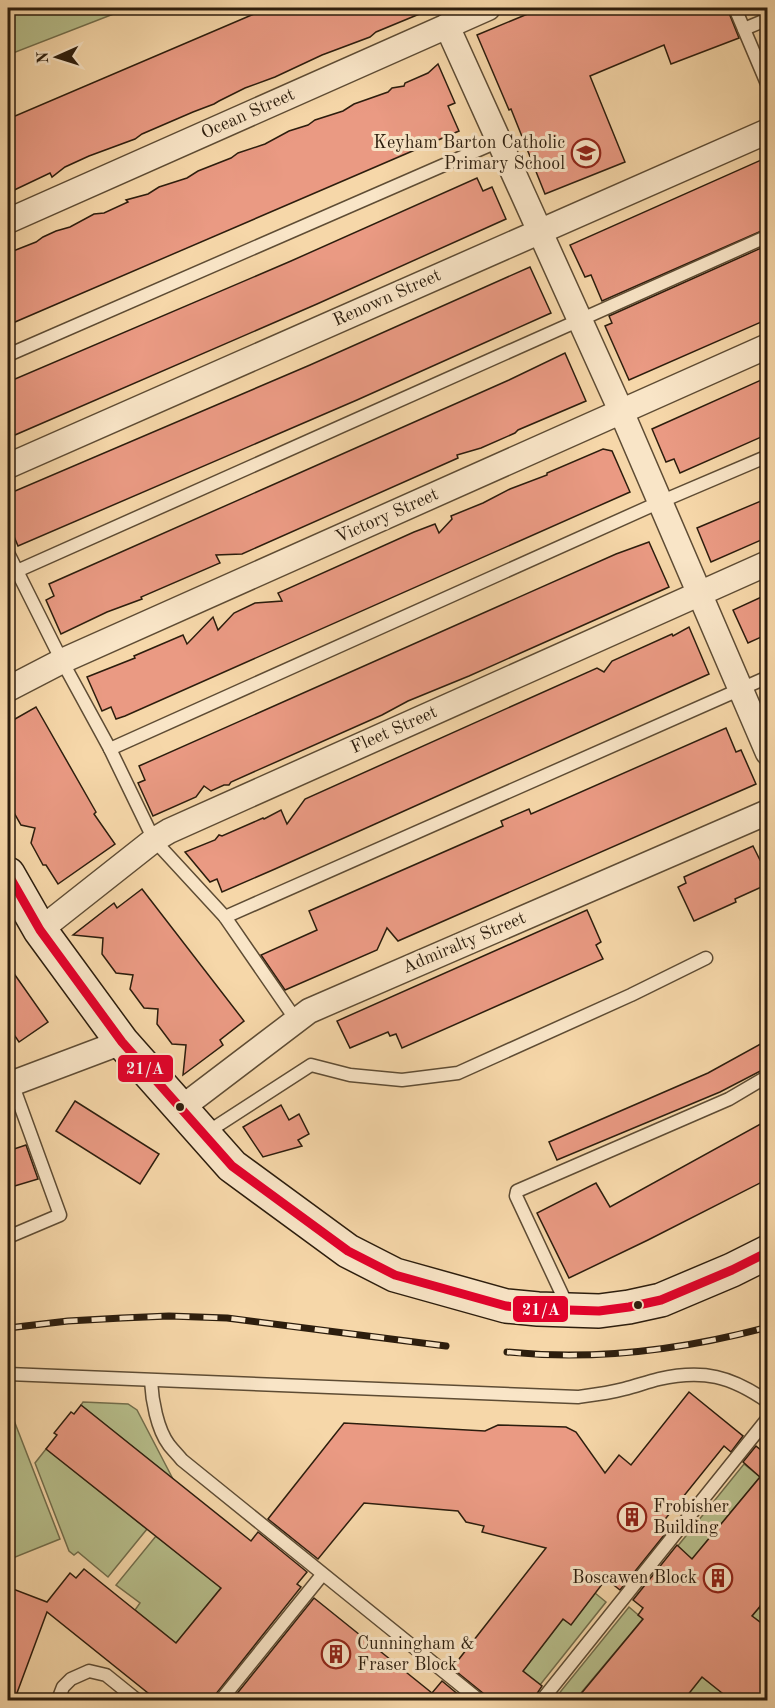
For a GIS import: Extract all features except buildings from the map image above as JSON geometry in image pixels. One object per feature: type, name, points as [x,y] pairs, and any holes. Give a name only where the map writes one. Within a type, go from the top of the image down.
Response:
[{"type":"main road","points":[[8,874],[40,930],[122,1042],[232,1166],[348,1251],[395,1275],[506,1305],[598,1311],[662,1300],[732,1270],[767,1252]]},
{"type":"street","name":"Ocean Street","points":[[8,221],[488,8]]},
{"type":"street","points":[[447,26],[621,411],[768,753]]},
{"type":"street","name":"Renown Street","points":[[8,466],[768,131]]},
{"type":"street","name":"Victory Street","points":[[8,689],[62,661],[768,346]]},
{"type":"street","name":"Fleet Street","points":[[40,930],[154,840],[180,826],[768,563]]},
{"type":"street","name":"Admiralty Street","points":[[180,1109],[309,1011],[768,812]]},
{"type":"street","points":[[10,1084],[122,1042]]},
{"type":"lane","points":[[735,8],[768,86]]},
{"type":"lane","points":[[744,29],[768,19]]},
{"type":"lane","points":[[8,355],[499,141]]},
{"type":"lane","points":[[17,571],[768,236]]},
{"type":"lane","points":[[110,749],[660,502],[768,456]]},
{"type":"lane","points":[[8,553],[62,661],[110,749],[154,840],[225,917],[296,1020]]},
{"type":"lane","points":[[225,917],[768,677]]},
{"type":"lane","points":[[204,1134],[311,1065],[350,1075],[402,1080],[458,1073],[631,995],[706,958]]},
{"type":"lane","points":[[569,1310],[516,1196],[517,1191],[729,1099],[768,1076]]},
{"type":"lane","points":[[8,1237],[60,1215],[10,1084]]},
{"type":"lane","points":[[8,1374],[578,1397],[623,1389],[660,1379],[699,1374],[732,1381],[768,1402]]},
{"type":"lane","points":[[151,1381],[158,1420],[168,1443],[182,1460],[479,1701]]},
{"type":"lane","points":[[542,1701],[768,1418]]},
{"type":"lane","points":[[221,1701],[322,1575]]},
{"type":"lane","points":[[58,1701],[63,1688],[71,1679],[88,1671],[106,1675],[137,1701]]},
{"type":"path","points":[[759,1608],[768,1611]]},
{"type":"green space","points":[[8,8],[129,8],[8,55]]},
{"type":"green space","points":[[83,1402],[128,1404],[137,1410],[173,1479],[81,1405]]},
{"type":"green space","points":[[8,1405],[60,1539],[8,1560]]},
{"type":"green space","points":[[46,1449],[147,1529],[108,1577],[78,1552],[74,1555],[69,1551],[35,1463]]},
{"type":"green space","points":[[744,1464],[760,1477],[692,1559],[677,1547]]},
{"type":"green space","points":[[156,1536],[221,1588],[176,1643],[135,1610],[140,1603],[116,1585]]},
{"type":"green space","points":[[595,1593],[606,1602],[528,1700],[523,1671],[563,1619],[571,1624]]},
{"type":"green space","points":[[767,1597],[767,1628],[752,1616]]},
{"type":"green space","points":[[629,1607],[643,1619],[575,1700],[564,1700],[557,1696]]},
{"type":"green space","points":[[702,1677],[732,1700],[683,1700]]},
{"type":"railway","points":[[8,1328],[122,1318],[169,1316],[227,1318],[446,1346]]},
{"type":"railway","points":[[507,1352],[573,1355],[638,1352],[703,1342],[768,1327]]},
{"type":"transit line","name":"21/A","points":[[8,874],[40,930],[122,1042],[232,1166],[348,1251],[395,1275],[506,1306],[599,1311],[661,1300],[768,1252]]},
{"type":"place","name":"Keyham Barton Catholic Primary School","points":[[586,153]]},
{"type":"place","name":"Frobisher Building","points":[[632,1517]]},
{"type":"place","name":"Boscawen Block","points":[[718,1578]]},
{"type":"place","name":"Cunningham & Fraser Block","points":[[336,1654]]}]
